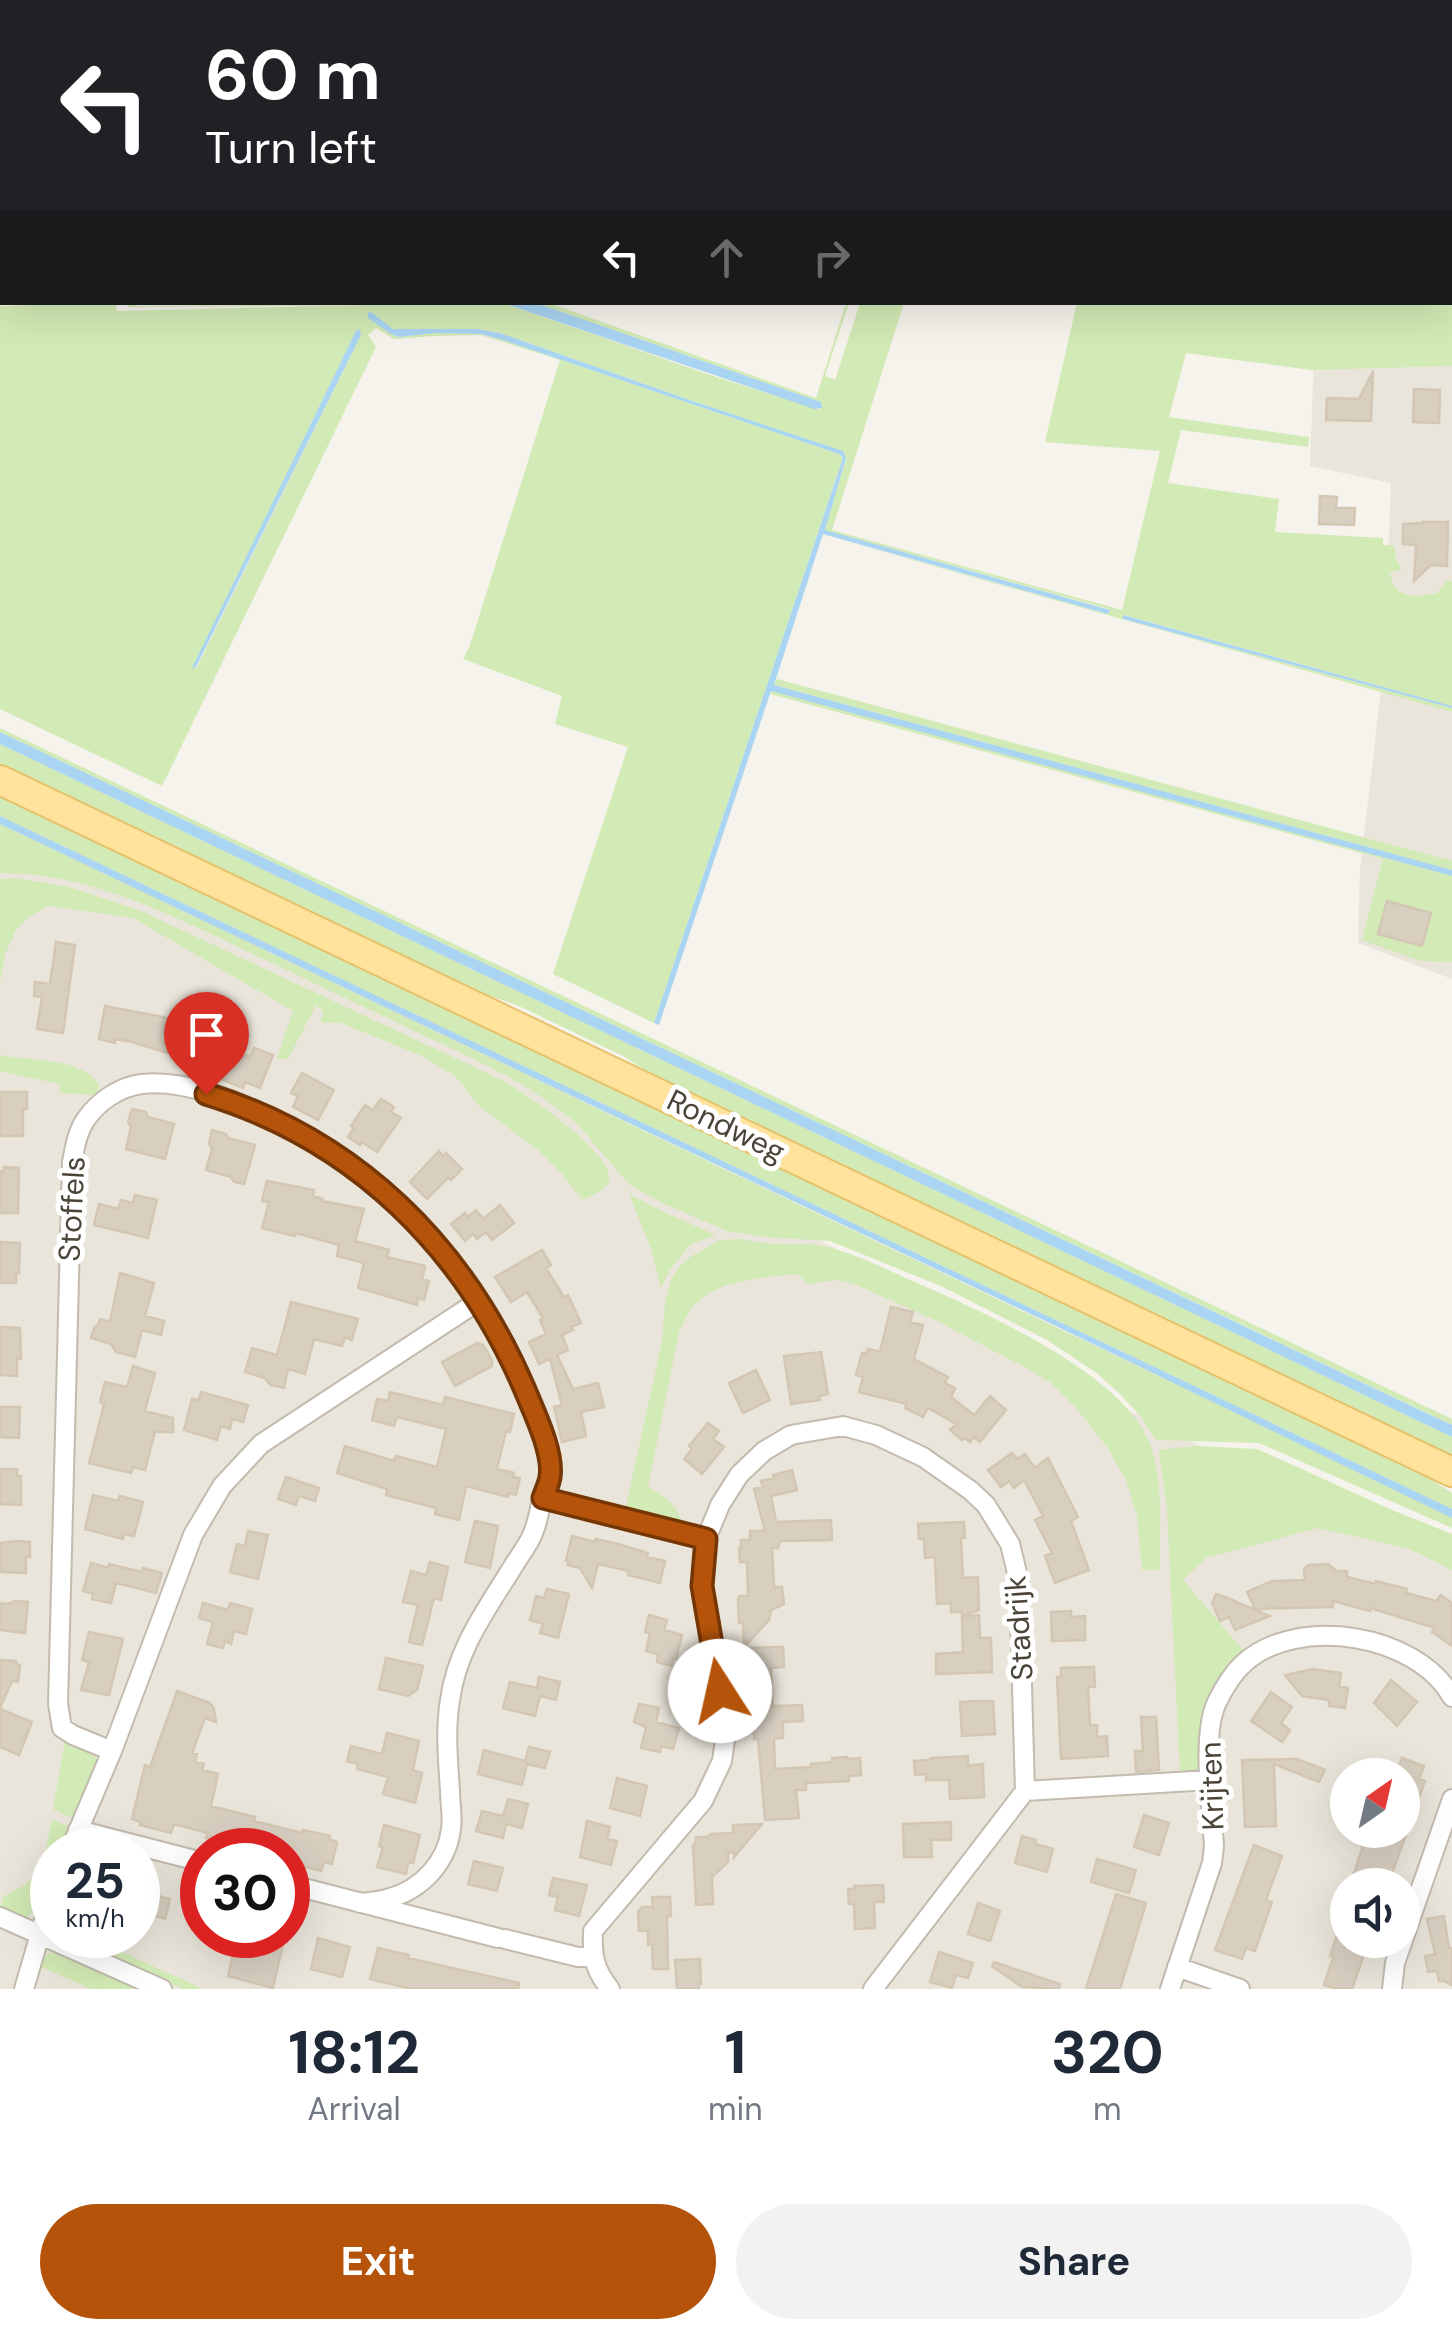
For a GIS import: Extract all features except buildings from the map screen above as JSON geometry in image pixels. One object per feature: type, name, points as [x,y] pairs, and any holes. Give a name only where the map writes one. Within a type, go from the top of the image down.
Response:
[{"type":"main road","name":"Rondweg","points":[[0,780],[1452,1472]]},
{"type":"street","name":"Stoffels","points":[[112,1751],[62,1728],[58,1704],[72,1162],[84,1121],[98,1104],[138,1084],[160,1084],[228,1100],[271,1118],[325,1148],[386,1192],[439,1247],[478,1302],[507,1349],[543,1432],[551,1475],[533,1534],[475,1624],[459,1660],[448,1726],[452,1828],[446,1850],[422,1884],[392,1898],[360,1903]]},
{"type":"street","points":[[79,1828],[194,1535],[222,1486],[261,1444],[478,1302]]},
{"type":"street","name":"Stadrijk","points":[[592,1957],[593,1931],[703,1801],[722,1761],[727,1726],[702,1586],[706,1539],[720,1505],[740,1475],[764,1451],[791,1435],[843,1426],[876,1434],[924,1457],[986,1505],[1010,1544],[1019,1581],[1025,1791]]},
{"type":"street","points":[[543,1498],[706,1539]]},
{"type":"street","name":"Krijten","points":[[1170,1989],[1212,1863],[1210,1730],[1214,1707],[1242,1664],[1272,1646],[1301,1638],[1366,1640],[1397,1649],[1424,1664],[1452,1697]]},
{"type":"street","points":[[873,1989],[1025,1791],[1210,1780]]},
{"type":"street","points":[[1392,1989],[1395,1963],[1452,1800]]},
{"type":"street","name":"Stoffels","points":[[310,1890],[501,1939],[592,1957]]},
{"type":"street","points":[[0,1918],[30,1932]]},
{"type":"street","points":[[592,1957],[610,1989]]},
{"type":"street","points":[[24,1989],[33,1958]]},
{"type":"street","points":[[91,1958],[162,1989]]},
{"type":"street","points":[[1177,1967],[1240,1989]]},
{"type":"shaded area","points":[[1452,345],[1452,979],[1358,943],[1360,870],[1384,664],[1391,483],[1310,466],[1314,357]]},
{"type":"shaded area","points":[[0,828],[425,1007],[731,1191],[1100,1396],[1452,1567],[1452,1989],[0,1989]]},
{"type":"green space","points":[[116,305],[117,311],[509,305],[820,410],[821,402],[542,305],[555,305],[816,398],[845,305],[825,376],[835,380],[859,305],[903,305],[832,530],[1122,610],[1160,451],[1045,442],[1077,305],[1452,305],[1452,366],[1311,370],[1186,353],[1169,417],[1309,437],[1308,447],[1181,430],[1168,483],[1279,499],[1275,532],[1383,538],[1383,545],[1395,546],[1395,557],[1402,569],[1390,573],[1392,582],[1407,595],[1437,593],[1448,579],[1452,582],[1452,706],[1124,615],[1123,619],[1452,708],[1452,712],[830,537],[1110,612],[824,530],[846,459],[842,451],[500,333],[477,329],[393,329],[371,313],[369,318],[399,337],[481,334],[506,341],[839,454],[843,458],[654,1023],[553,974],[628,747],[555,724],[562,696],[463,659],[560,360],[481,335],[394,339],[376,328],[368,335],[376,347],[162,786],[0,709],[0,306]],"holes":[[[356,331],[360,337],[197,667],[193,668]]]},
{"type":"green space","points":[[128,305],[372,305],[128,307]]},
{"type":"green space","points":[[777,679],[1452,861],[1452,870],[774,685]]},
{"type":"green space","points":[[771,690],[1452,876],[1452,962],[1421,961],[1362,940],[1383,859],[770,694]],"holes":[[[1387,901],[1430,913],[1422,946],[1378,934]]]},
{"type":"green space","points":[[0,728],[1452,1419],[1452,1425],[0,732]]},
{"type":"green space","points":[[0,744],[1452,1437],[1452,1461],[687,1097],[623,1056],[519,1006],[442,979],[0,768]]},
{"type":"green space","points":[[0,790],[1386,1450],[1452,1493],[1452,1509],[0,816]]},
{"type":"green space","points":[[0,824],[1312,1449],[1452,1518],[1452,1528],[1259,1443],[1156,1440],[1140,1416],[1098,1374],[1047,1340],[943,1287],[830,1241],[727,1231],[665,1204],[631,1186],[576,1123],[552,1104],[488,1066],[141,903],[72,881],[0,873]]},
{"type":"green space","points":[[0,879],[69,887],[141,911],[504,1081],[586,1142],[608,1172],[608,1183],[582,1200],[537,1149],[480,1107],[455,1076],[422,1056],[341,1023],[320,1022],[324,1012],[316,1005],[288,1059],[277,1059],[293,1011],[133,918],[49,906],[27,918],[16,930],[5,954],[0,983]]},
{"type":"green space","points":[[0,1055],[67,1064],[90,1075],[99,1084],[98,1091],[95,1095],[60,1093],[59,1084],[0,1071]]},
{"type":"green space","points":[[629,1194],[716,1235],[691,1244],[661,1288],[651,1249]]},
{"type":"green space","points":[[720,1240],[817,1245],[856,1256],[1004,1324],[1104,1386],[1129,1410],[1152,1449],[1160,1501],[1160,1570],[1142,1570],[1137,1516],[1126,1480],[1107,1447],[1051,1383],[937,1321],[852,1283],[837,1280],[808,1284],[797,1274],[727,1285],[708,1293],[691,1308],[679,1332],[648,1487],[671,1503],[684,1528],[625,1510],[662,1342],[671,1280],[690,1257]]},
{"type":"green space","points":[[1197,1446],[1257,1449],[1452,1534],[1452,1570],[1407,1548],[1318,1528],[1206,1558],[1183,1580],[1243,1650],[1227,1670],[1203,1767],[1199,1772],[1180,1774],[1167,1509],[1159,1450]]},
{"type":"green space","points":[[65,1740],[97,1759],[75,1815],[70,1817],[53,1809]]},
{"type":"green space","points":[[52,1819],[69,1827],[69,1828],[50,1828]]},
{"type":"green space","points":[[28,1882],[30,1914],[27,1917],[0,1908],[4,1896]]},
{"type":"green space","points":[[43,1958],[71,1958],[142,1989],[91,1989],[39,1966]]},
{"type":"green space","points":[[113,1958],[135,1958],[203,1989],[183,1989]]},
{"type":"water","points":[[509,305],[542,305],[821,402],[822,408],[814,409]]},
{"type":"water","points":[[371,312],[393,329],[477,329],[500,333],[843,451],[846,458],[825,530],[1110,610],[1108,614],[823,534],[774,685],[1452,870],[1452,876],[771,691],[659,1025],[654,1023],[843,458],[481,334],[399,337],[368,318]]},
{"type":"water","points":[[359,329],[360,337],[196,667],[192,668],[356,331]]},
{"type":"water","points":[[1123,615],[1452,706],[1452,708],[1123,619]]},
{"type":"water","points":[[0,732],[1452,1425],[1452,1437],[0,744]]},
{"type":"water","points":[[0,816],[1452,1509],[1452,1518],[0,824]]},
{"type":"route","points":[[206,1094],[271,1118],[350,1164],[414,1218],[439,1247],[507,1349],[543,1432],[551,1475],[543,1498],[706,1539],[702,1586],[720,1691]]}]
